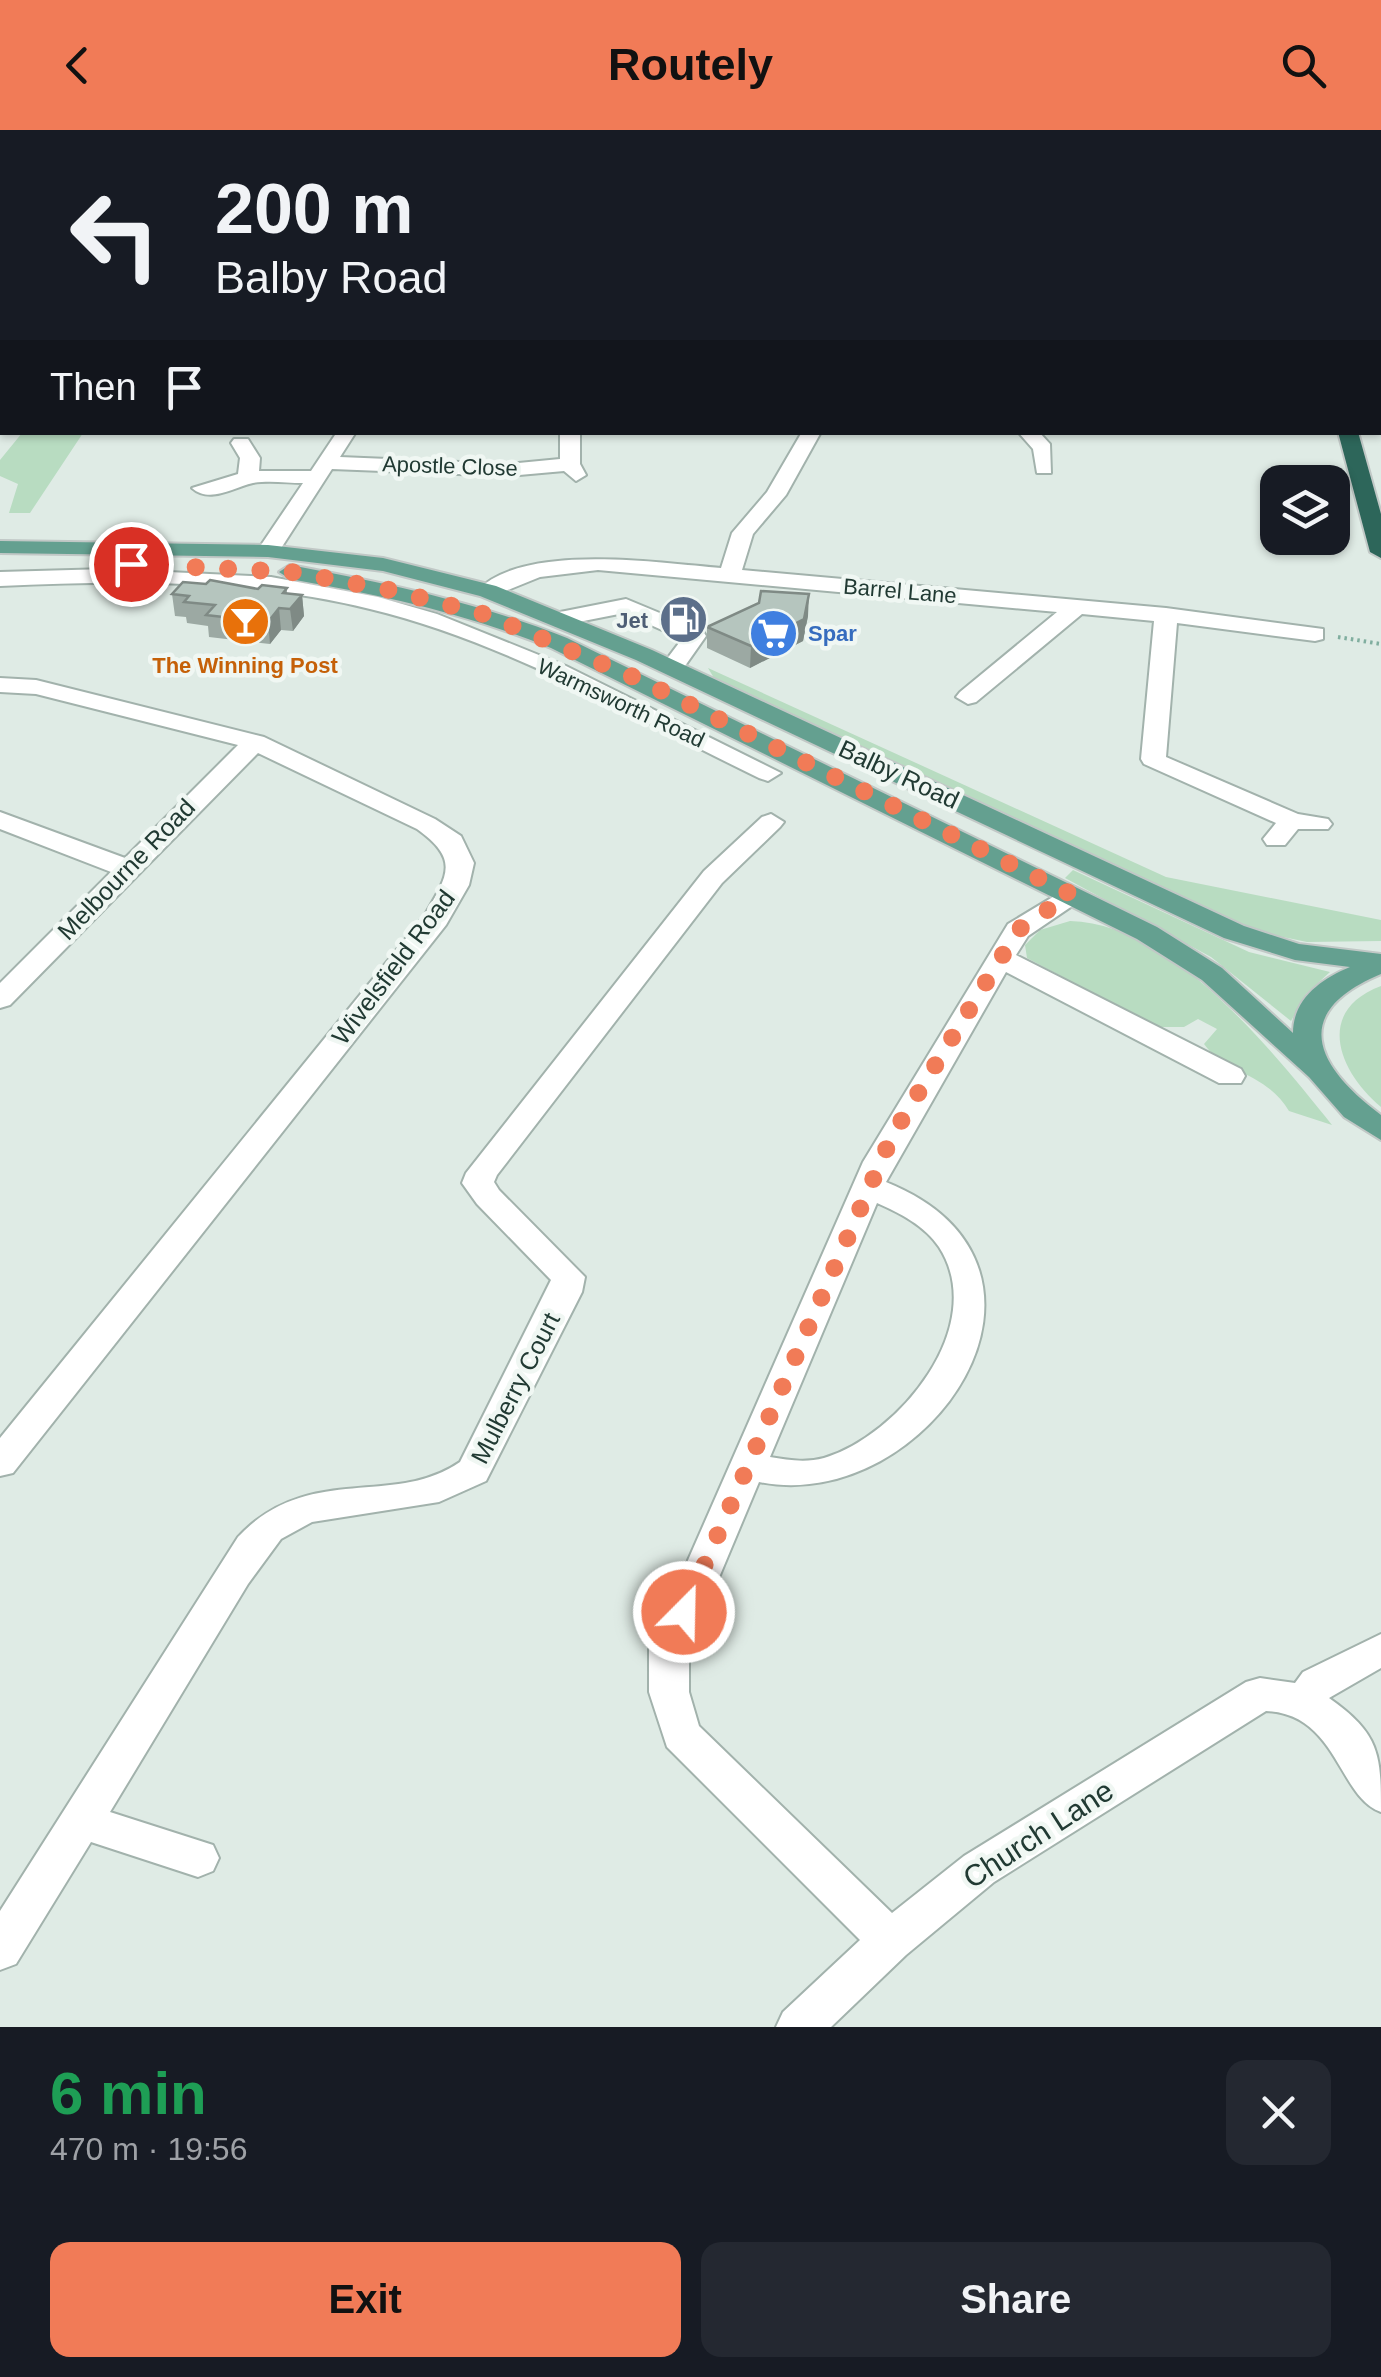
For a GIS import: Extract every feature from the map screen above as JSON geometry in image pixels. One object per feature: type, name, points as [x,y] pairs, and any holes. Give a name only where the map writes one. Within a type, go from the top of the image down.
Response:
[{"type":"highway","points":[[1349,435],[1381,552]]},
{"type":"main road","name":"Balby Road","points":[[0,548],[268,551],[383,565],[488,591],[563,618],[1234,932],[1319,957],[1381,963]]},
{"type":"main road","name":"Balby Road","points":[[0,563],[182,565],[292,572],[390,590],[484,614],[636,678],[1147,933],[1212,974],[1315,1069],[1352,1111],[1381,1130]]},
{"type":"main road","points":[[1315,1069],[1307,1048],[1312,1010],[1340,981],[1381,963]]},
{"type":"street","points":[[268,551],[345,435]]},
{"type":"street","name":"Apostle Close","points":[[202,488],[230,486],[248,476],[323,470],[454,464],[508,470],[573,470],[570,435]]},
{"type":"street","points":[[729,576],[743,534],[776,495],[810,435]]},
{"type":"street","points":[[1030,435],[1043,448],[1044,469]]},
{"type":"street","points":[[242,443],[250,458],[248,476]]},
{"type":"street","name":"Barrel Lane","points":[[488,591],[536,571],[598,564],[1166,615],[1315,634]]},
{"type":"street","name":"Warmsworth Road","points":[[0,579],[245,583],[380,606],[494,644],[768,773]]},
{"type":"street","points":[[563,618],[626,606],[695,636],[672,668]]},
{"type":"street","points":[[968,697],[1077,607]]},
{"type":"street","points":[[1166,615],[1152,759],[1163,767],[1271,808],[1284,830],[1319,824]]},
{"type":"street","name":"Wivelsfield Road","points":[[0,685],[36,686],[255,742],[352,786],[452,842],[462,862],[456,885],[436,918],[0,1462]]},
{"type":"street","name":"Melbourne Road","points":[[0,999],[255,742]]},
{"type":"street","points":[[0,820],[126,868]]},
{"type":"street","name":"Mulberry Court","points":[[0,1950],[214,1610],[245,1552],[271,1522],[304,1508],[454,1485],[473,1471],[566,1292],[568,1277],[488,1197],[478,1183],[482,1173],[713,877],[771,822]]},
{"type":"street","points":[[890,1941],[681,1735],[670,1692],[669,1649],[892,1136],[1018,930],[1071,894]]},
{"type":"street","points":[[1001,958],[1187,1040],[1230,1076]]},
{"type":"street","points":[[746,1466],[791,1475],[829,1470],[871,1452],[903,1430],[932,1400],[954,1364],[968,1312],[969,1278],[958,1250],[942,1228],[912,1204],[870,1186]]},
{"type":"street","points":[[1381,1650],[1318,1684],[1305,1700],[1363,1756],[1381,1794]]},
{"type":"street","name":"Church Lane","points":[[799,2027],[890,1941],[979,1868],[1260,1694],[1281,1692],[1305,1700]]},
{"type":"street","points":[[79,1820],[198,1858]]},
{"type":"path","points":[[1355,640],[1381,644]]},
{"type":"green space","points":[[20,435],[82,435],[30,513],[9,513],[18,484],[0,476],[0,460]]},
{"type":"green space","points":[[708,668],[1166,877],[1381,920],[1381,941],[1307,942],[1259,932],[714,678]]},
{"type":"green space","points":[[1073,870],[1249,952],[1330,972],[1306,994],[1291,1021],[1211,957],[1065,878]]},
{"type":"green space","points":[[1070,921],[1108,927],[1146,943],[1182,967],[1250,1029],[1332,1125],[1289,1111],[1269,1088],[1213,1054],[1204,1044],[1217,1029],[1198,1019],[1184,1027],[1156,1027],[1027,958],[1025,945],[1040,930]]},
{"type":"green space","points":[[1381,986],[1381,1107],[1366,1093],[1345,1060],[1340,1026],[1360,997]]},
{"type":"building","points":[[210,580],[258,589],[262,585],[287,588],[283,593],[302,595],[290,609],[279,608],[268,622],[206,615],[215,605],[184,602],[189,596],[172,594],[183,582],[206,584]]},
{"type":"building","points":[[761,591],[809,594],[804,619],[751,646],[707,627],[759,603]]},
{"type":"place","name":"Jet","points":[[683,620]]},
{"type":"place","name":"The Winning Post","points":[[245,621]]},
{"type":"place","name":"Spar","points":[[773,633]]},
{"type":"route","points":[[131,564],[292,572],[422,596],[484,614],[559,642],[636,678],[1071,894],[1018,930],[1008,943],[892,1136],[684,1612]]}]
